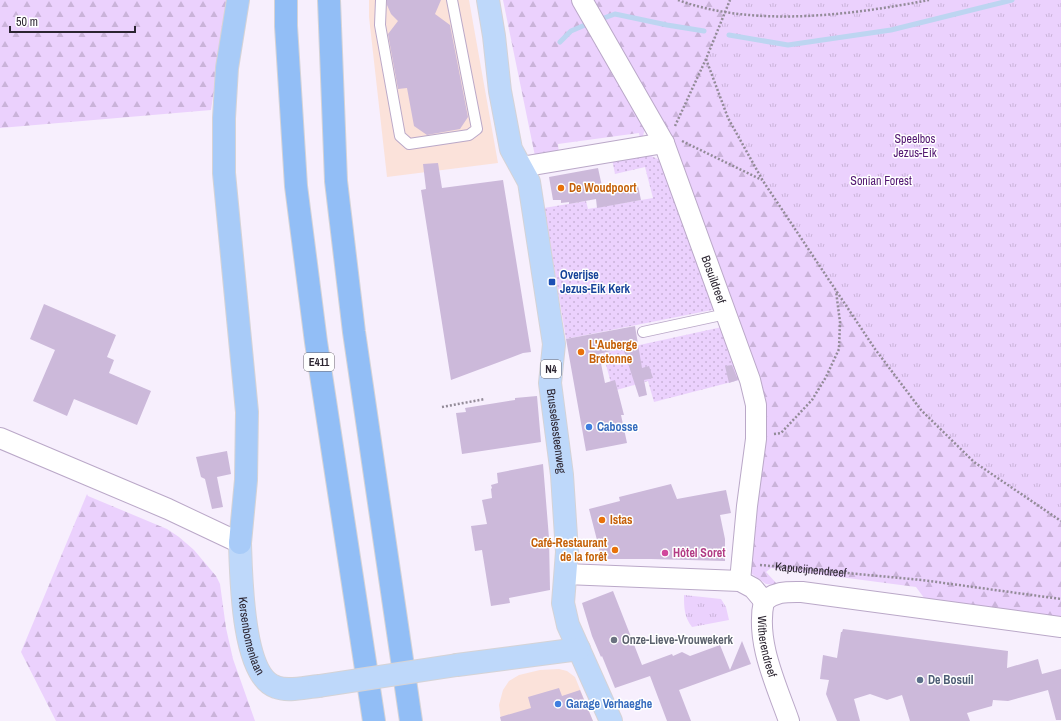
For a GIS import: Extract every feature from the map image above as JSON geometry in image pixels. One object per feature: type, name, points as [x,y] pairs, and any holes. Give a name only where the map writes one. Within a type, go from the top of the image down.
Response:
[{"type":"highway","points":[[238,0],[227,68],[224,118],[224,173],[247,412],[246,480],[240,543]]},
{"type":"highway","name":"E411","points":[[286,0],[286,26],[296,186],[316,342],[374,721]]},
{"type":"highway","points":[[329,0],[336,181],[354,332],[411,721]]},
{"type":"main road","name":"N4","points":[[488,0],[494,36],[500,91],[511,149],[521,167]]},
{"type":"main road","name":"Brusselsesteenweg","points":[[521,167],[529,182],[554,344],[550,383],[562,475],[567,552],[563,603],[568,625],[610,721]]},
{"type":"main road","name":"Kersenbomenlaan","points":[[240,543],[246,627],[252,654],[259,671],[274,687],[285,689],[314,686],[579,649]]},
{"type":"street","name":"Bosuildreef","points":[[582,0],[667,139],[726,314],[750,380],[756,405],[756,439],[747,506],[740,581]]},
{"type":"street","points":[[521,167],[667,139]]},
{"type":"street","points":[[0,438],[168,509],[240,543]]},
{"type":"street","points":[[565,574],[740,581]]},
{"type":"street","name":"Witherendreef","points":[[740,581],[753,588],[764,601],[761,620],[762,639],[789,721]]},
{"type":"street","name":"Kapucijnendreef","points":[[764,601],[773,595],[782,592],[802,592],[1061,627]]},
{"type":"lane","points":[[380,0],[380,25],[400,136],[409,144],[469,135],[477,129],[452,0]]},
{"type":"lane","points":[[643,332],[726,314]]},
{"type":"path","points":[[678,0],[724,13],[767,16],[812,16],[889,8],[929,0]]},
{"type":"path","points":[[730,0],[706,59],[667,139],[763,181]]},
{"type":"path","points":[[706,59],[728,118],[763,181],[875,349],[922,410],[974,462],[1061,521]]},
{"type":"path","points":[[756,439],[781,433],[812,400],[826,377],[839,349],[840,322],[836,290]]},
{"type":"path","points":[[442,407],[485,399]]},
{"type":"path","name":"Kapucijnendreef","points":[[740,581],[761,565],[929,581],[1061,599]]},
{"type":"shaded area","points":[[369,0],[469,0],[498,163],[387,177],[369,17]]},
{"type":"shaded area","points":[[559,669],[567,671],[575,677],[593,721],[501,721],[499,705],[503,690],[509,681],[519,675],[540,670]]},
{"type":"green space","points":[[0,0],[228,0],[211,110],[0,128]]},
{"type":"green space","name":"Sonian Forest","points":[[503,0],[1061,0],[1061,620],[927,602],[916,587],[771,568],[766,572],[778,585],[766,584],[745,569],[766,400],[718,261],[674,150],[645,129],[642,139],[640,139],[639,133],[558,144],[559,154],[535,156]]},
{"type":"green space","name":"Speelbos Jezus-Eik","points":[[730,0],[1061,0],[1061,521],[974,462],[921,410],[875,349],[763,181],[728,118],[706,59]]},
{"type":"green space","points":[[647,154],[662,161],[717,309],[566,339],[544,208],[586,201],[588,209],[653,198],[645,167],[615,174],[612,159]]},
{"type":"green space","points":[[722,327],[743,379],[654,402],[648,381],[613,391],[603,353]]},
{"type":"green space","points":[[87,494],[88,496],[167,529],[194,550],[216,576],[220,584],[226,628],[233,659],[255,721],[56,721],[21,652]]},
{"type":"green space","points":[[684,595],[721,599],[726,607],[729,620],[692,627],[686,616],[684,608]]},
{"type":"building","points":[[387,0],[441,0],[435,14],[450,25],[468,117],[460,129],[427,135],[414,126],[407,88],[398,89],[388,34],[398,21],[391,14],[387,5]]},
{"type":"building","points":[[438,163],[442,188],[503,180],[531,352],[523,353],[451,380],[421,190],[426,189],[423,164]]},
{"type":"building","points":[[598,168],[603,191],[638,186],[641,200],[597,208],[596,199],[569,204],[569,202],[561,203],[561,200],[553,200],[549,177]]},
{"type":"building","points":[[44,304],[116,335],[107,357],[114,360],[109,373],[151,391],[137,425],[74,399],[67,416],[33,401],[55,350],[30,339]]},
{"type":"building","points":[[635,326],[642,368],[649,366],[653,378],[644,380],[647,395],[639,397],[623,348],[599,354],[605,383],[615,380],[624,415],[621,415],[627,443],[586,451],[566,339]]},
{"type":"building","points":[[732,365],[738,380],[729,383],[725,366]]},
{"type":"building","points":[[537,396],[541,442],[462,454],[456,413],[466,412],[465,408],[515,400],[515,398]]},
{"type":"building","points":[[227,451],[231,474],[217,477],[223,507],[212,509],[205,479],[201,477],[196,457]]},
{"type":"building","points":[[543,464],[549,538],[550,590],[509,598],[510,603],[491,606],[482,550],[475,551],[471,526],[487,524],[482,500],[492,498],[491,485],[498,483],[497,473]]},
{"type":"building","points":[[671,484],[677,499],[726,490],[731,513],[720,515],[725,539],[725,561],[601,559],[589,509],[620,501],[619,497]]},
{"type":"building","points":[[613,591],[642,665],[682,652],[690,656],[720,645],[730,670],[742,641],[751,664],[679,690],[691,721],[667,721],[650,676],[615,688],[592,636],[582,603]]},
{"type":"building","name":"De Bosuil","points":[[843,629],[1008,651],[1007,668],[1038,659],[1042,674],[1061,669],[1061,720],[1056,720],[1048,690],[1008,701],[993,700],[992,706],[967,713],[970,721],[910,721],[902,695],[887,700],[870,694],[854,699],[860,721],[837,721],[826,694],[829,680],[820,679],[823,655],[837,658],[841,632]]},
{"type":"building","name":"Garage Verhaeghe","points":[[559,688],[562,696],[580,690],[593,721],[501,721],[500,717],[531,708],[528,697]]},
{"type":"waterway","points":[[729,35],[788,45],[891,30],[1012,0]]},
{"type":"waterway","points":[[604,18],[615,14],[704,31]]},
{"type":"waterway","points":[[560,42],[571,31],[585,25]]},
{"type":"place","name":"De Woudpoort","points":[[561,188]]},
{"type":"place","name":"Overijse Jezus-Eik Kerk","points":[[552,282]]},
{"type":"place","name":"L'Auberge Bretonne","points":[[581,352]]},
{"type":"place","name":"Cabosse","points":[[589,427]]},
{"type":"place","name":"Istas","points":[[602,520]]},
{"type":"place","name":"Café-Restaurant de la forêt","points":[[615,550]]},
{"type":"place","name":"Hôtel Soret","points":[[665,553]]},
{"type":"place","name":"Onze-Lieve-Vrouwekerk","points":[[614,640]]},
{"type":"place","name":"De Bosuil","points":[[920,680]]},
{"type":"place","name":"Garage Verhaeghe","points":[[558,704]]}]
